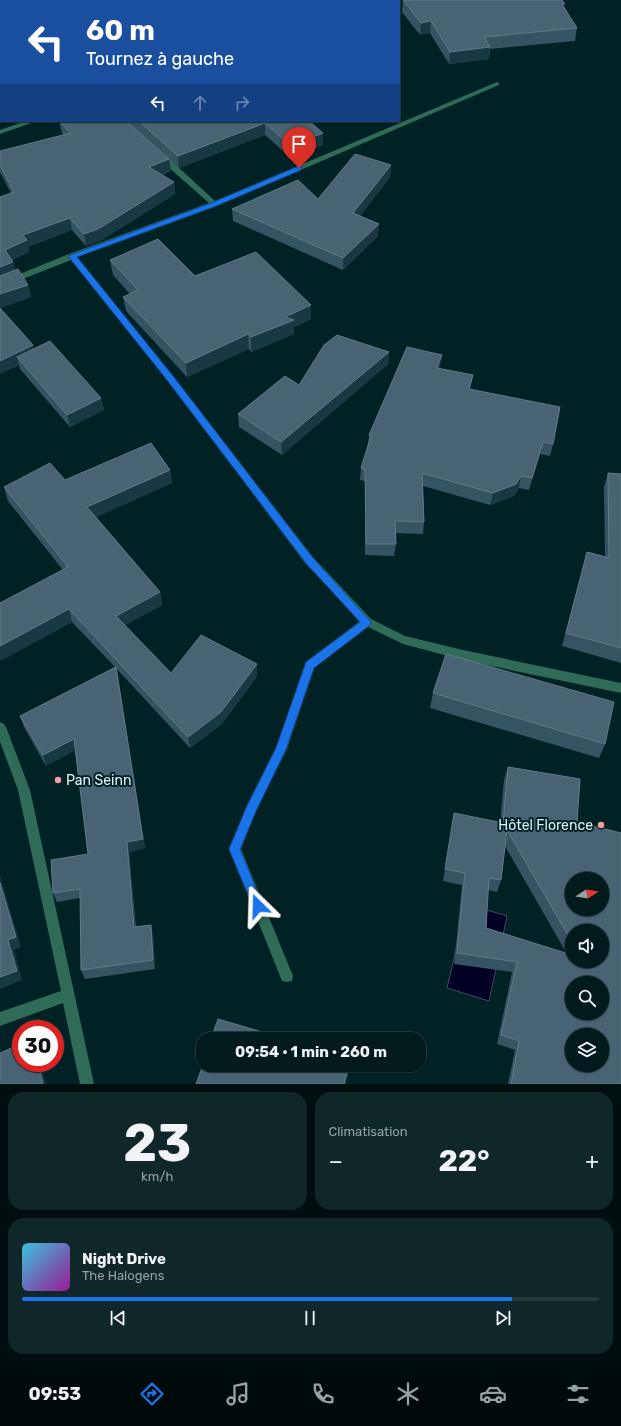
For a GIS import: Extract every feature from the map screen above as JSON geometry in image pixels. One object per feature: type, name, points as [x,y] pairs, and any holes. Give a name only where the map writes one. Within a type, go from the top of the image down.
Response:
[{"type":"street","points":[[0,285],[72,256],[214,204],[497,84]]},
{"type":"street","points":[[0,132],[31,122]]},
{"type":"street","points":[[155,151],[214,204]]},
{"type":"street","points":[[72,256],[170,378],[309,560],[367,622],[402,640],[463,655],[621,688]]},
{"type":"street","points":[[287,976],[235,849],[251,809],[281,749],[310,665],[367,622]]},
{"type":"street","points":[[0,727],[24,790],[87,1084]]},
{"type":"street","points":[[0,1019],[68,995]]},
{"type":"water","points":[[467,904],[507,916],[489,1001],[447,988]]},
{"type":"building","points":[[403,0],[562,0],[565,4],[562,4],[577,28],[484,37],[490,47],[450,52],[431,21],[421,23]]},
{"type":"building","points":[[60,122],[127,122],[169,159],[149,167],[174,182],[98,229],[84,234],[70,218],[23,235],[27,240],[5,250],[13,262],[0,267],[0,197],[14,192],[0,165],[0,151],[71,133]]},
{"type":"building","points":[[140,122],[310,122],[323,133],[291,146],[265,123],[178,156]]},
{"type":"building","points":[[355,154],[391,165],[353,213],[379,224],[343,258],[232,209],[298,180],[318,199]]},
{"type":"building","points":[[158,239],[195,276],[256,252],[311,305],[285,317],[294,320],[251,337],[248,334],[186,363],[123,297],[138,290],[110,260]]},
{"type":"building","points":[[18,269],[28,285],[0,294],[0,276]]},
{"type":"building","points":[[0,308],[33,345],[0,361]]},
{"type":"building","points":[[337,335],[389,352],[281,442],[238,414],[285,376],[299,385],[324,345]]},
{"type":"building","points":[[50,341],[101,398],[67,415],[17,357]]},
{"type":"building","points":[[407,347],[442,355],[437,368],[473,375],[469,389],[560,407],[553,444],[543,442],[532,478],[521,476],[516,484],[493,493],[422,473],[424,522],[395,521],[396,544],[366,544],[365,469],[361,468],[371,436],[369,435]]},
{"type":"building","points":[[151,443],[170,470],[87,507],[160,592],[116,616],[171,673],[201,635],[257,664],[221,712],[188,737],[69,609],[0,646],[0,603],[68,567],[4,487],[50,463],[65,480]]},
{"type":"building","points":[[608,473],[621,474],[621,648],[566,633],[587,552],[609,558]]},
{"type":"building","points":[[446,654],[614,702],[605,744],[433,693]]},
{"type":"building","points":[[116,667],[143,839],[127,842],[134,927],[151,925],[153,960],[81,970],[80,889],[53,893],[51,860],[88,854],[74,739],[43,755],[20,716]]},
{"type":"building","points":[[508,767],[580,779],[577,822],[621,833],[621,1084],[511,1084],[519,1041],[501,1035],[517,962],[457,953],[465,873],[445,869],[454,813],[503,823]],"holes":[[[507,830],[565,930],[565,924],[609,924],[609,968],[565,968],[565,953],[486,928],[489,878],[501,880]]]},
{"type":"building","points":[[0,883],[16,937],[8,940],[17,971],[0,977]]},
{"type":"building","points":[[218,1019],[262,1032],[213,1032]]},
{"type":"building","points":[[12,1048],[12,1072],[40,1072],[43,1084],[0,1084],[0,1053]]},
{"type":"building","points":[[200,1072],[347,1072],[344,1084],[196,1084]]},
{"type":"place","name":"Pan Seinn","points":[[58,780]]},
{"type":"place","name":"Hôtel Florence","points":[[601,825]]},
{"type":"route","points":[[258,906],[235,849],[251,809],[281,749],[310,665],[367,622],[309,560],[170,378],[72,256],[214,204],[299,168]]}]
